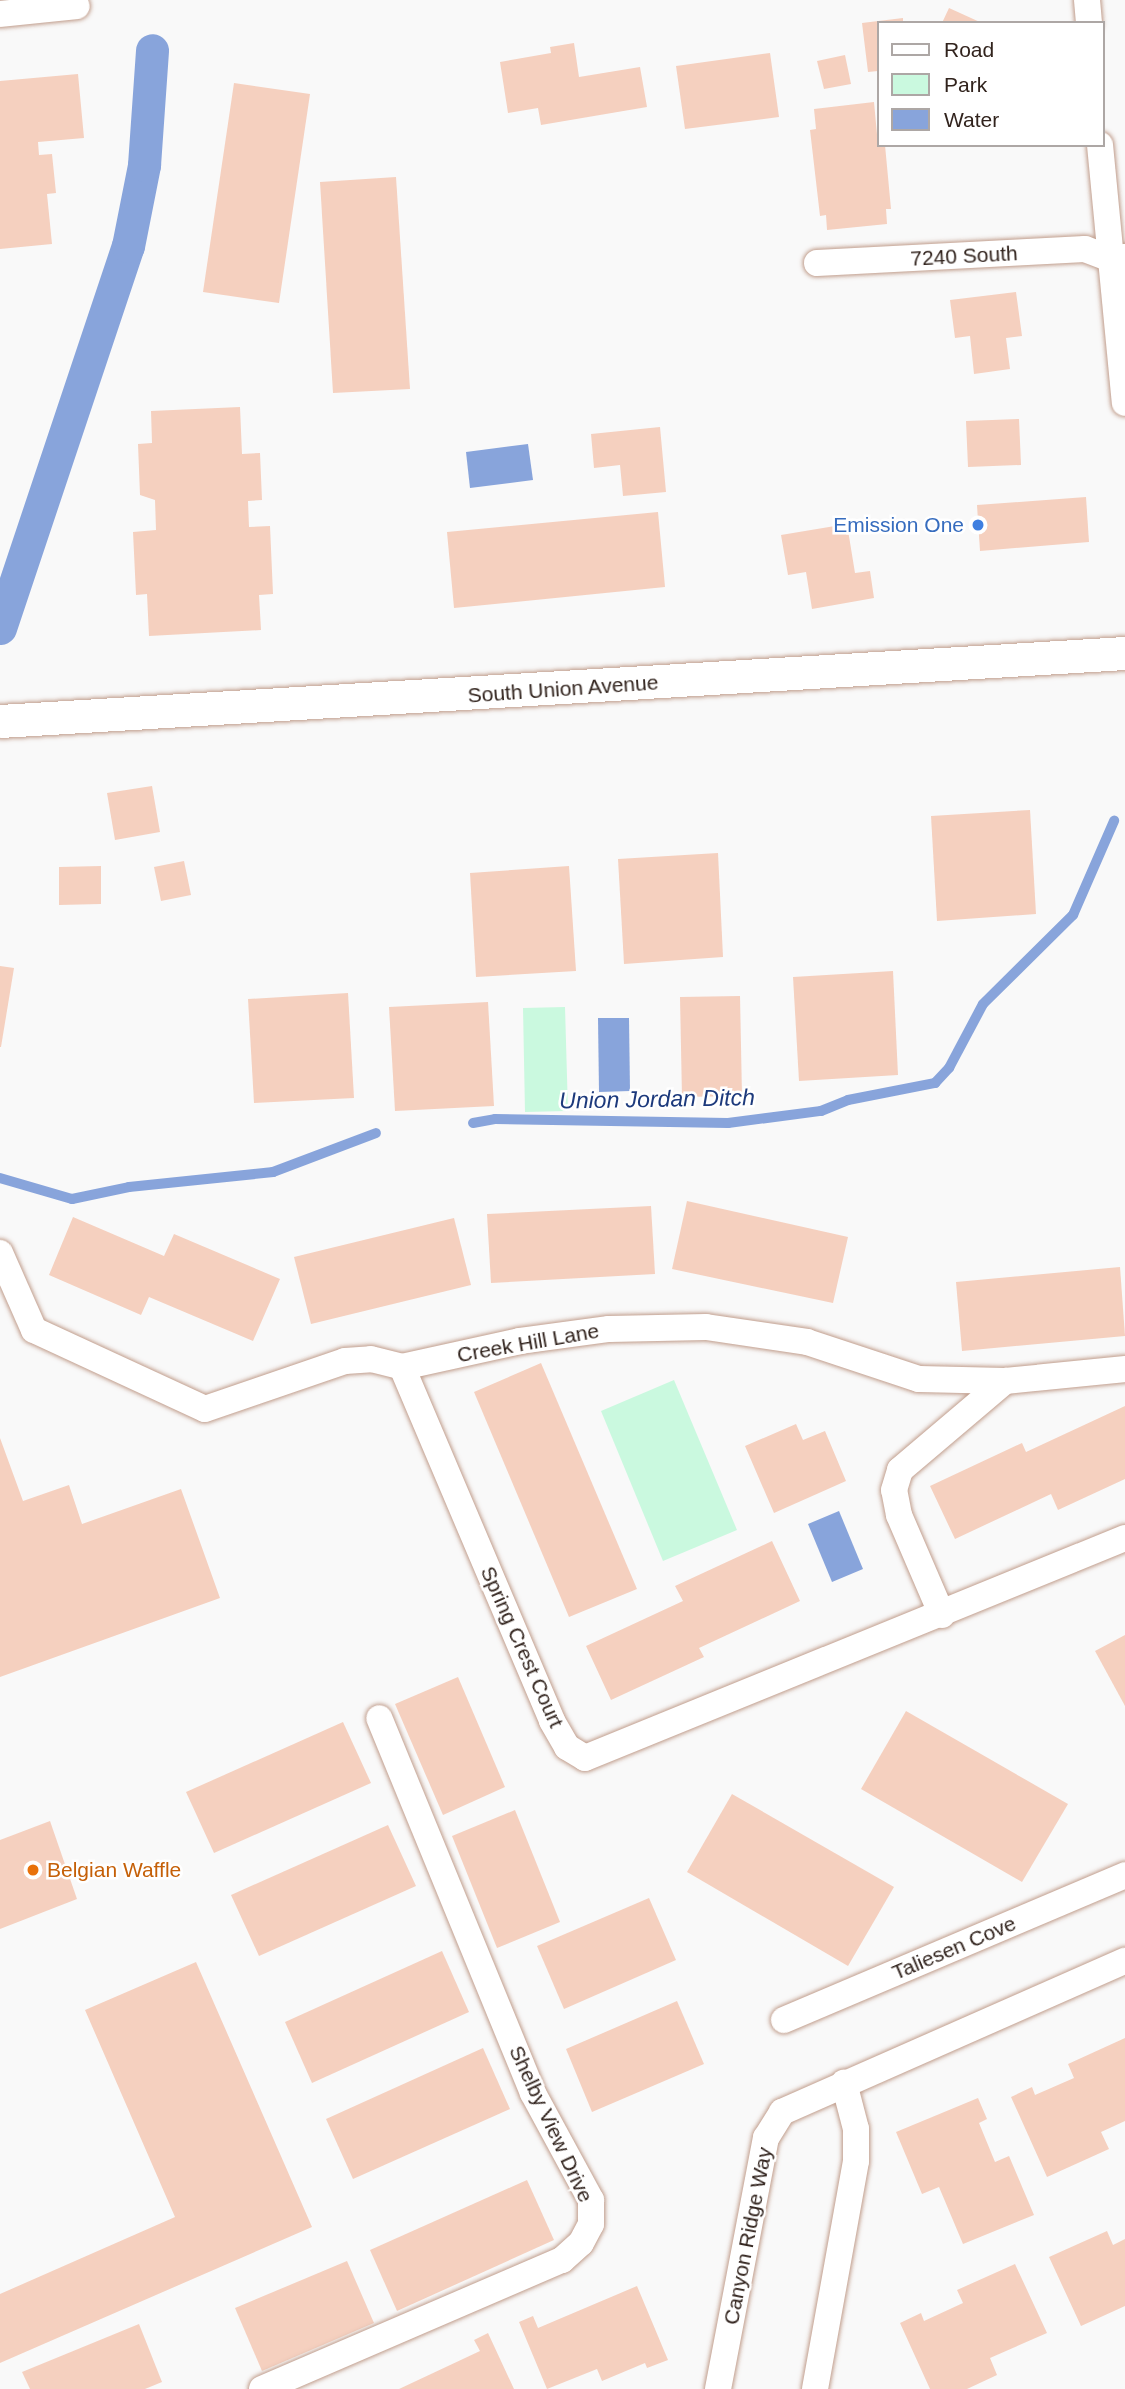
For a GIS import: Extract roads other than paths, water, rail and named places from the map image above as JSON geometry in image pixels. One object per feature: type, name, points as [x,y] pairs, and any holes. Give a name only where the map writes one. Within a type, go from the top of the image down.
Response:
[{"type":"street","points":[[1087,0],[1089,21]]},
{"type":"street","points":[[0,13],[77,6]]},
{"type":"street","points":[[1100,147],[1117,257],[1125,403]]},
{"type":"street","name":"7240 South","points":[[817,263],[1085,249],[1117,257]]},
{"type":"street","name":"South Union Avenue","points":[[0,721],[1125,653]]},
{"type":"street","name":"Creek Hill Lane","points":[[0,1253],[34,1330],[205,1409],[345,1361],[371,1359],[402,1367],[545,1337],[609,1329],[706,1327],[807,1342],[919,1379],[1004,1381],[1125,1369]]},
{"type":"street","name":"Spring Crest Court","points":[[402,1367],[552,1721],[567,1747],[585,1758],[942,1615],[1125,1538]]},
{"type":"street","points":[[942,1615],[899,1515],[894,1490],[900,1471],[1004,1381]]},
{"type":"street","name":"Shelby View Drive","points":[[262,2389],[562,2260],[581,2243],[591,2224],[591,2200],[533,2093],[379,1718]]},
{"type":"street","name":"Taliesen Cove","points":[[783,2020],[1125,1875]]},
{"type":"street","name":"Canyon Ridge Way","points":[[718,2389],[765,2138],[782,2112],[1125,1961]]},
{"type":"street","points":[[815,2389],[856,2161],[856,2129],[844,2083]]},
{"type":"water","points":[[528,444],[533,480],[470,488],[466,452]]},
{"type":"water","points":[[598,1018],[629,1018],[630,1091],[599,1092]]},
{"type":"water","points":[[839,1511],[863,1569],[832,1582],[808,1524]]},
{"type":"waterway","points":[[0,628],[128,246],[144,165],[152,50]]},
{"type":"waterway","name":"Union Jordan Ditch","points":[[473,1123],[495,1119],[728,1123],[821,1111],[848,1100],[935,1083],[949,1068],[983,1004],[1073,915],[1114,821]]},
{"type":"waterway","name":"Union Jordan Ditch","points":[[0,1178],[72,1199],[129,1187],[273,1172],[376,1133]]},
{"type":"place","name":"Emission One","points":[[978,525]]},
{"type":"place","name":"Belgian Waffle","points":[[33,1870]]}]
